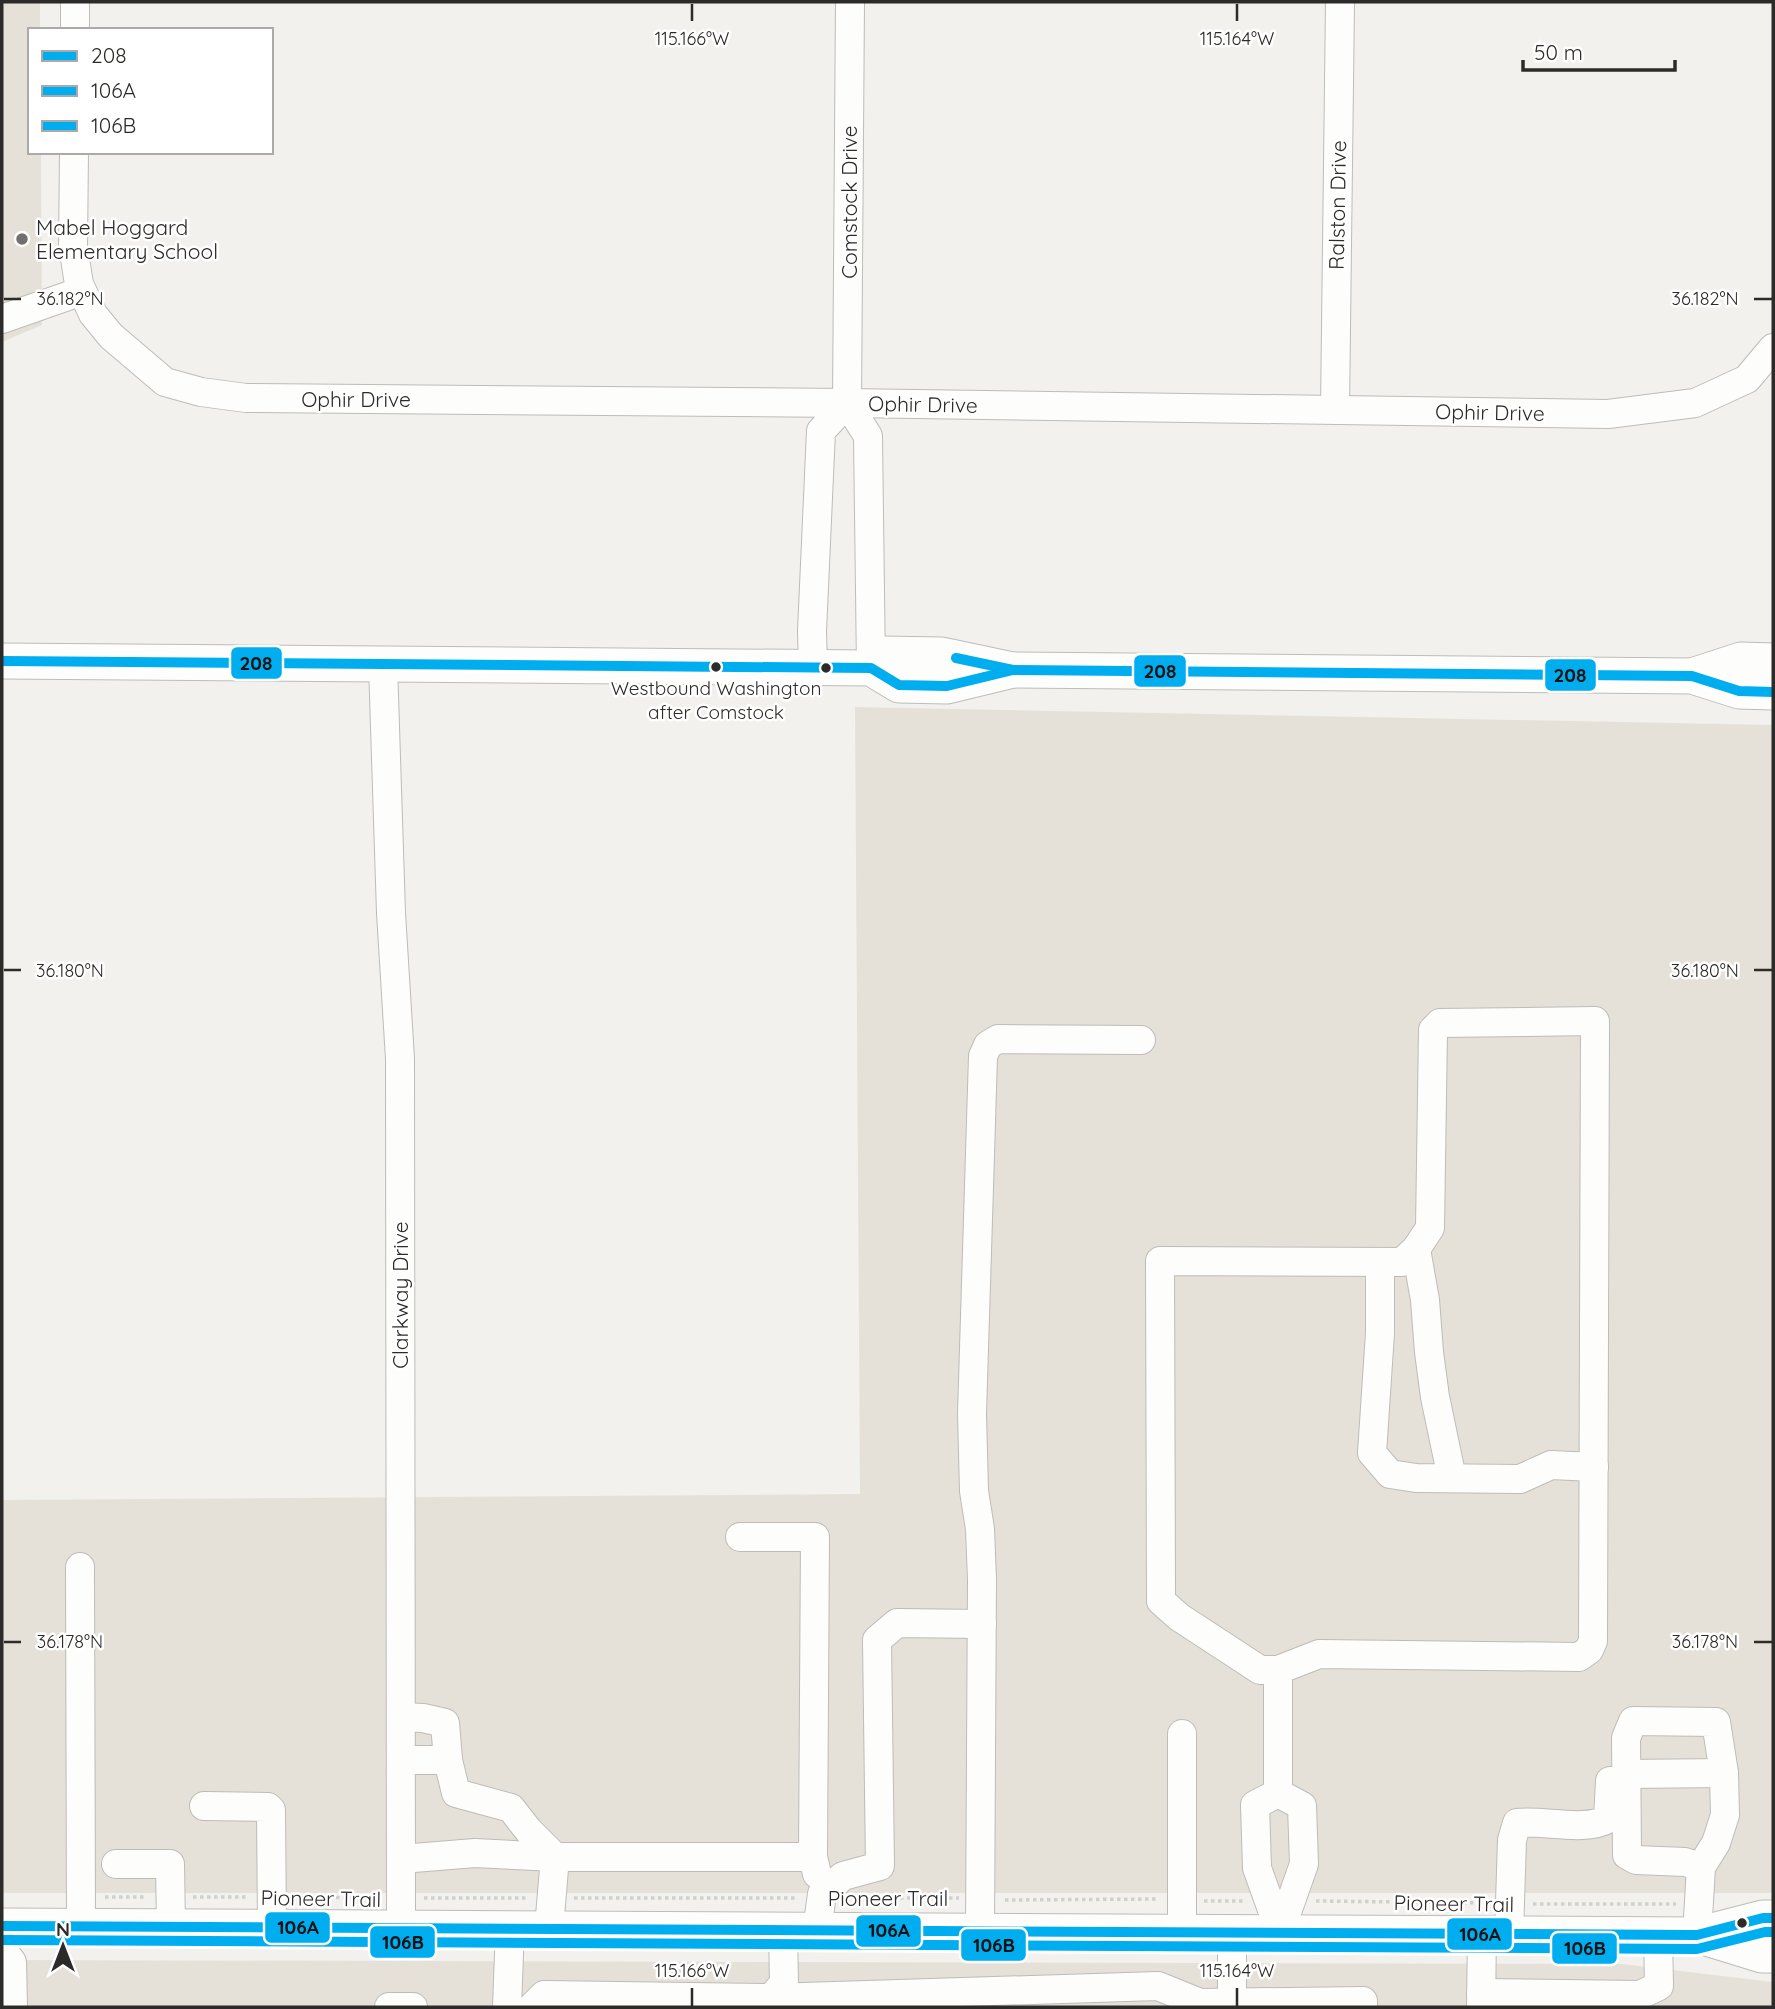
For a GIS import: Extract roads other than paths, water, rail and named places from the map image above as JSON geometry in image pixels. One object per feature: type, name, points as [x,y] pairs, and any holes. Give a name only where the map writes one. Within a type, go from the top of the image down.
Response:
[{"type":"main road","points":[[1692,676],[1741,660],[1773,661]]},
{"type":"main road","points":[[2,661],[871,668],[899,685],[947,686],[1013,670],[1692,676],[1739,691],[1773,692]]},
{"type":"main road","points":[[3,1941],[81,1912],[401,1913],[510,1928],[550,1913],[783,1930],[820,1907],[980,1914],[1182,1916],[1232,1932],[1280,1911],[1658,1935],[1698,1919],[1773,1918]]},
{"type":"main road","points":[[1698,1919],[1762,1955],[1773,1955]]},
{"type":"street","points":[[75,2],[75,28]]},
{"type":"street","name":"Comstock Drive","points":[[847,403],[850,2]]},
{"type":"street","name":"Ralston Drive","points":[[1335,409],[1340,2]]},
{"type":"street","name":"Ophir Drive","points":[[74,154],[73,246],[79,284],[93,314],[111,336],[165,382],[201,392],[246,398],[1608,414],[1695,403],[1747,379],[1773,348]]},
{"type":"street","points":[[2,319],[82,291]]},
{"type":"street","points":[[813,668],[812,631],[821,431],[847,403],[868,436],[871,668]]},
{"type":"street","name":"Clarkway Drive","points":[[383,664],[391,913],[400,1059],[401,1913]]},
{"type":"street","points":[[1595,1021],[1593,1641],[1589,1650],[1579,1657],[1319,1654],[1278,1670],[1260,1670],[1179,1618],[1161,1601],[1160,1261],[1380,1262],[1402,1262],[1416,1249],[1430,1228],[1433,1030],[1440,1023],[1595,1021]]},
{"type":"street","points":[[980,1914],[982,1624],[980,1529],[974,1490],[972,1414],[983,1056],[988,1045],[998,1039],[1141,1040]]},
{"type":"street","points":[[1416,1249],[1425,1300],[1435,1397],[1452,1478]]},
{"type":"street","points":[[1380,1262],[1380,1333],[1372,1453],[1390,1474],[1520,1479],[1551,1465],[1594,1467]]},
{"type":"street","points":[[740,1537],[815,1537],[813,1857],[820,1907]]},
{"type":"street","points":[[80,1567],[81,1912]]},
{"type":"street","points":[[820,1907],[843,1876],[880,1866],[877,1640],[897,1623],[982,1624]]},
{"type":"street","points":[[1278,1670],[1278,1793]]},
{"type":"street","points":[[401,1717],[445,1723],[448,1760],[456,1793],[511,1808],[555,1857]]},
{"type":"street","points":[[1658,1935],[1659,1986],[1640,1995],[1621,2001],[1481,2000],[1500,1924],[1512,1840],[1517,1823],[1534,1821],[1596,1825],[1608,1819],[1626,1738],[1633,1721],[1716,1722],[1724,1773],[1726,1815],[1716,1843],[1701,1867],[1698,1919]]},
{"type":"street","points":[[1182,1734],[1182,1916]]},
{"type":"street","points":[[401,1760],[448,1760]]},
{"type":"street","points":[[1618,1772],[1724,1773]]},
{"type":"street","points":[[1618,1772],[1627,1855],[1636,1860],[1685,1862],[1701,1867]]},
{"type":"street","points":[[1278,1793],[1302,1806],[1304,1864],[1280,1911]]},
{"type":"street","points":[[1278,1793],[1255,1805],[1257,1868],[1280,1911]]},
{"type":"street","points":[[204,1806],[268,1807],[271,1810],[272,1912]]},
{"type":"street","points":[[401,1859],[475,1853],[555,1857],[813,1857]]},
{"type":"street","points":[[550,1913],[555,1857]]},
{"type":"street","points":[[116,1864],[170,1864],[171,1912]]},
{"type":"street","points":[[507,2007],[510,1928]]},
{"type":"street","points":[[771,2003],[784,1983],[783,1930]]},
{"type":"street","points":[[1232,1932],[1232,2003]]},
{"type":"street","points":[[3,1941],[12,1962],[13,2007]]},
{"type":"street","points":[[532,2007],[544,1995],[771,2003],[1158,1986],[1200,2005],[1363,2001],[1363,2007]]},
{"type":"street","points":[[389,2007],[413,2007]]},
{"type":"place","name":"Mabel Hoggard Elementary School","points":[[22,239]]},
{"type":"place","name":"Westbound Washington after Comstock","points":[[716,667]]}]
